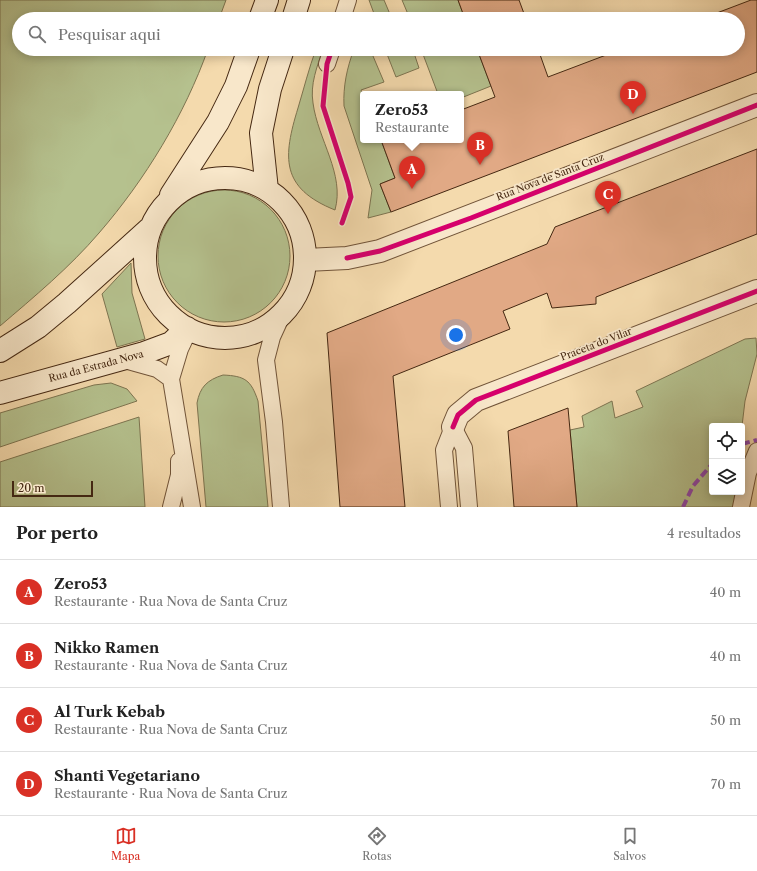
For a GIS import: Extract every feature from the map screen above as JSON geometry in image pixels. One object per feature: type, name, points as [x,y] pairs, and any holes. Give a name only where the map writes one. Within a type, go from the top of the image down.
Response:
[{"type":"main road","points":[[263,12],[267,0]]},
{"type":"main road","points":[[295,12],[299,0]]},
{"type":"main road","points":[[0,351],[38,327],[67,303],[149,229],[218,122],[236,86],[247,56]]},
{"type":"main road","points":[[267,190],[261,133],[270,90],[281,56]]},
{"type":"main road","name":"Rua Nova de Santa Cruz","points":[[306,260],[347,258],[380,252],[757,105]]},
{"type":"main road","points":[[149,229],[144,252],[146,276],[155,298],[169,317],[201,335],[223,338],[245,336],[266,327],[283,313],[296,295],[303,277],[306,260],[301,234],[288,206],[267,190],[242,179],[215,178],[189,186],[165,204]]},
{"type":"main road","name":"Praceta do Vilar","points":[[453,427],[458,415],[476,400],[757,291]]},
{"type":"main road","name":"Rua da Estrada Nova","points":[[0,393],[144,353],[171,344],[188,329]]},
{"type":"lane","points":[[344,12],[348,0]]},
{"type":"lane","points":[[281,507],[274,422],[266,360],[272,337],[283,313]]},
{"type":"lane","points":[[188,329],[171,379],[180,442],[192,507]]},
{"type":"lane","points":[[118,359],[157,369],[171,379]]},
{"type":"lane","points":[[453,427],[464,448],[469,507]]},
{"type":"lane","name":"Praceta do Vilar","points":[[449,507],[444,450],[453,427]]},
{"type":"lane","points":[[172,507],[179,475],[180,442]]},
{"type":"lane","points":[[741,507],[748,473],[757,451]]},
{"type":"green space","points":[[0,0],[226,0],[222,12],[12,12],[12,56],[205,56],[188,98],[176,122],[148,169],[116,213],[76,258],[0,326]]},
{"type":"green space","points":[[369,0],[384,0],[389,12],[373,12]]},
{"type":"green space","points":[[402,0],[458,0],[462,12],[407,12]]},
{"type":"green space","points":[[314,56],[321,56],[313,82],[312,96],[316,117],[334,170],[337,197],[335,210],[317,201],[304,192],[295,181],[290,169],[289,156],[293,126]]},
{"type":"green space","points":[[352,56],[373,56],[384,82],[360,91],[360,143],[382,143],[395,178],[380,184],[391,212],[368,218],[372,190],[344,106],[344,91]]},
{"type":"green space","points":[[388,56],[415,56],[419,68],[396,77]]},
{"type":"green space","points":[[424,56],[480,56],[491,86],[464,97],[464,91],[437,91]]},
{"type":"green space","points":[[230,190],[249,195],[261,201],[271,209],[279,219],[285,231],[289,243],[289,269],[285,281],[279,293],[271,303],[261,311],[249,317],[237,321],[218,322],[199,317],[187,311],[177,303],[169,293],[163,281],[159,269],[158,250],[163,231],[169,219],[177,209],[187,201],[199,195],[211,191]]},
{"type":"green space","points":[[131,263],[132,293],[145,339],[117,347],[102,294]]},
{"type":"green space","points":[[756,338],[757,354],[745,401],[742,423],[709,423],[709,495],[735,495],[734,507],[577,507],[570,430],[584,427],[582,416],[612,401],[615,418],[643,407],[636,391],[745,339]]},
{"type":"green space","points":[[223,375],[246,380],[253,388],[258,401],[268,507],[206,507],[197,403],[202,388],[213,379]]},
{"type":"green space","points":[[111,383],[127,389],[137,401],[0,447],[0,413],[94,385]]},
{"type":"green space","points":[[139,417],[145,507],[0,507],[0,462]]},
{"type":"building","points":[[458,0],[519,0],[523,12],[462,12]]},
{"type":"building","points":[[751,0],[757,0],[757,72],[391,212],[380,184],[395,178],[382,143],[464,143],[464,109],[495,97],[480,56],[540,56],[548,77],[604,56],[745,56],[745,12],[719,12]]},
{"type":"building","points":[[757,149],[757,234],[596,297],[596,304],[552,308],[547,293],[503,311],[510,329],[393,376],[405,507],[340,507],[327,333],[547,244],[555,227]]},
{"type":"building","points":[[568,408],[577,507],[514,507],[508,431]]},
{"type":"marked path","points":[[745,443],[757,440]]},
{"type":"marked path","points":[[683,507],[693,486],[709,467]]},
{"type":"cycle path","points":[[330,56],[327,64],[323,106],[348,183],[351,197],[342,223]]},
{"type":"cycle path","points":[[347,258],[380,251],[471,218],[757,105]]},
{"type":"cycle path","points":[[453,427],[458,415],[476,400],[757,291]]},
{"type":"place","name":"Shanti Vegetariano","points":[[633,114]]},
{"type":"place","name":"Nikko Ramen","points":[[480,165]]},
{"type":"place","name":"Zero53","points":[[412,189]]},
{"type":"place","name":"Al Turk Kebab","points":[[608,214]]}]
